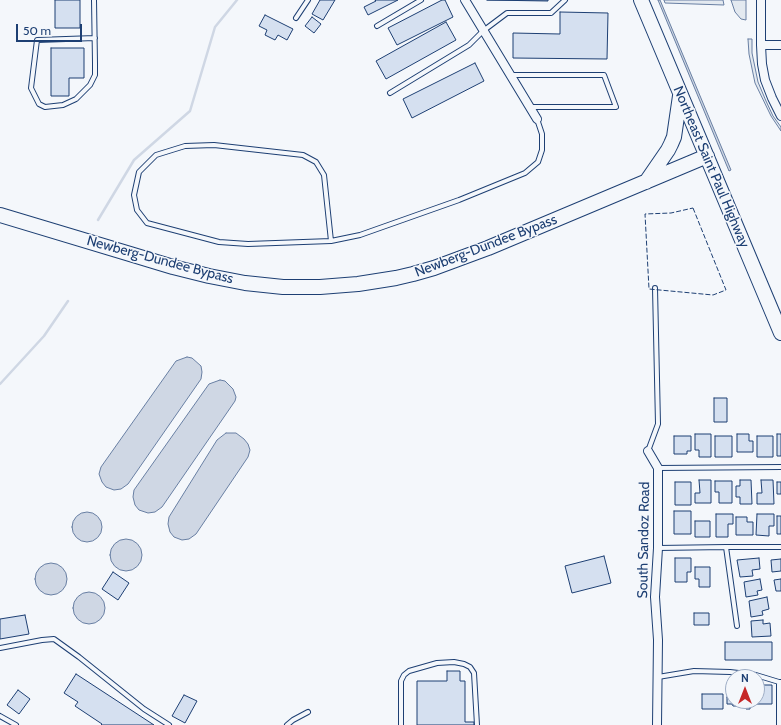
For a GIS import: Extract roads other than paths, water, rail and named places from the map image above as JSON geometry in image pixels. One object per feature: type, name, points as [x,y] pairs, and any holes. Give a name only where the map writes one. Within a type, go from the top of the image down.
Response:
[{"type":"highway","name":"Northeast Saint Paul Highway","points":[[641,0],[781,333]]},
{"type":"highway","points":[[646,182],[668,150],[674,137],[680,95]]},
{"type":"highway","name":"Newberg-Dundee Bypass","points":[[0,215],[173,267],[209,276],[253,284],[283,287],[320,287],[358,284],[396,278],[434,268],[488,248],[707,156]]},
{"type":"street","points":[[465,0],[537,119]]},
{"type":"street","points":[[762,0],[760,45],[762,64],[765,80],[781,116]]},
{"type":"street","points":[[760,45],[781,45]]},
{"type":"street","name":"South Sandoz Road","points":[[648,451],[658,468],[658,548],[654,597],[658,640],[657,725]]},
{"type":"lane","points":[[94,0],[95,63],[94,75],[90,85],[76,99],[63,105],[45,107],[39,104],[31,88],[37,40],[94,38]]},
{"type":"lane","points":[[296,18],[308,0]]},
{"type":"lane","points":[[377,26],[421,0]]},
{"type":"lane","points":[[390,93],[469,45],[483,30],[507,13],[551,13],[565,0]]},
{"type":"lane","points":[[510,76],[604,75],[616,108],[530,108]]},
{"type":"lane","points":[[331,241],[324,175],[316,162],[303,155],[214,146],[185,146],[156,155],[139,172],[134,195],[137,210],[147,223],[220,242],[248,244],[331,241],[360,234],[452,202],[525,173],[538,162],[542,150],[542,134],[537,119]]},
{"type":"lane","name":"South Sandoz Road","points":[[648,451],[658,424],[655,288]]},
{"type":"lane","points":[[658,468],[781,467]]},
{"type":"lane","points":[[658,548],[781,546]]},
{"type":"lane","points":[[726,547],[737,626]]},
{"type":"lane","points":[[0,648],[54,639],[144,709],[168,725]]},
{"type":"lane","points":[[401,725],[401,681],[404,676],[410,671],[437,663],[454,662],[470,667],[474,673],[477,725]]},
{"type":"lane","points":[[657,677],[694,671],[730,672],[756,675],[780,682],[779,725]]},
{"type":"lane","points":[[286,725],[308,712]]},
{"type":"lane","points":[[0,716],[9,723],[16,725]]},
{"type":"waterway","points":[[98,220],[134,160],[190,111],[215,27],[237,0]]},
{"type":"waterway","points":[[0,384],[44,336],[68,301]]}]
